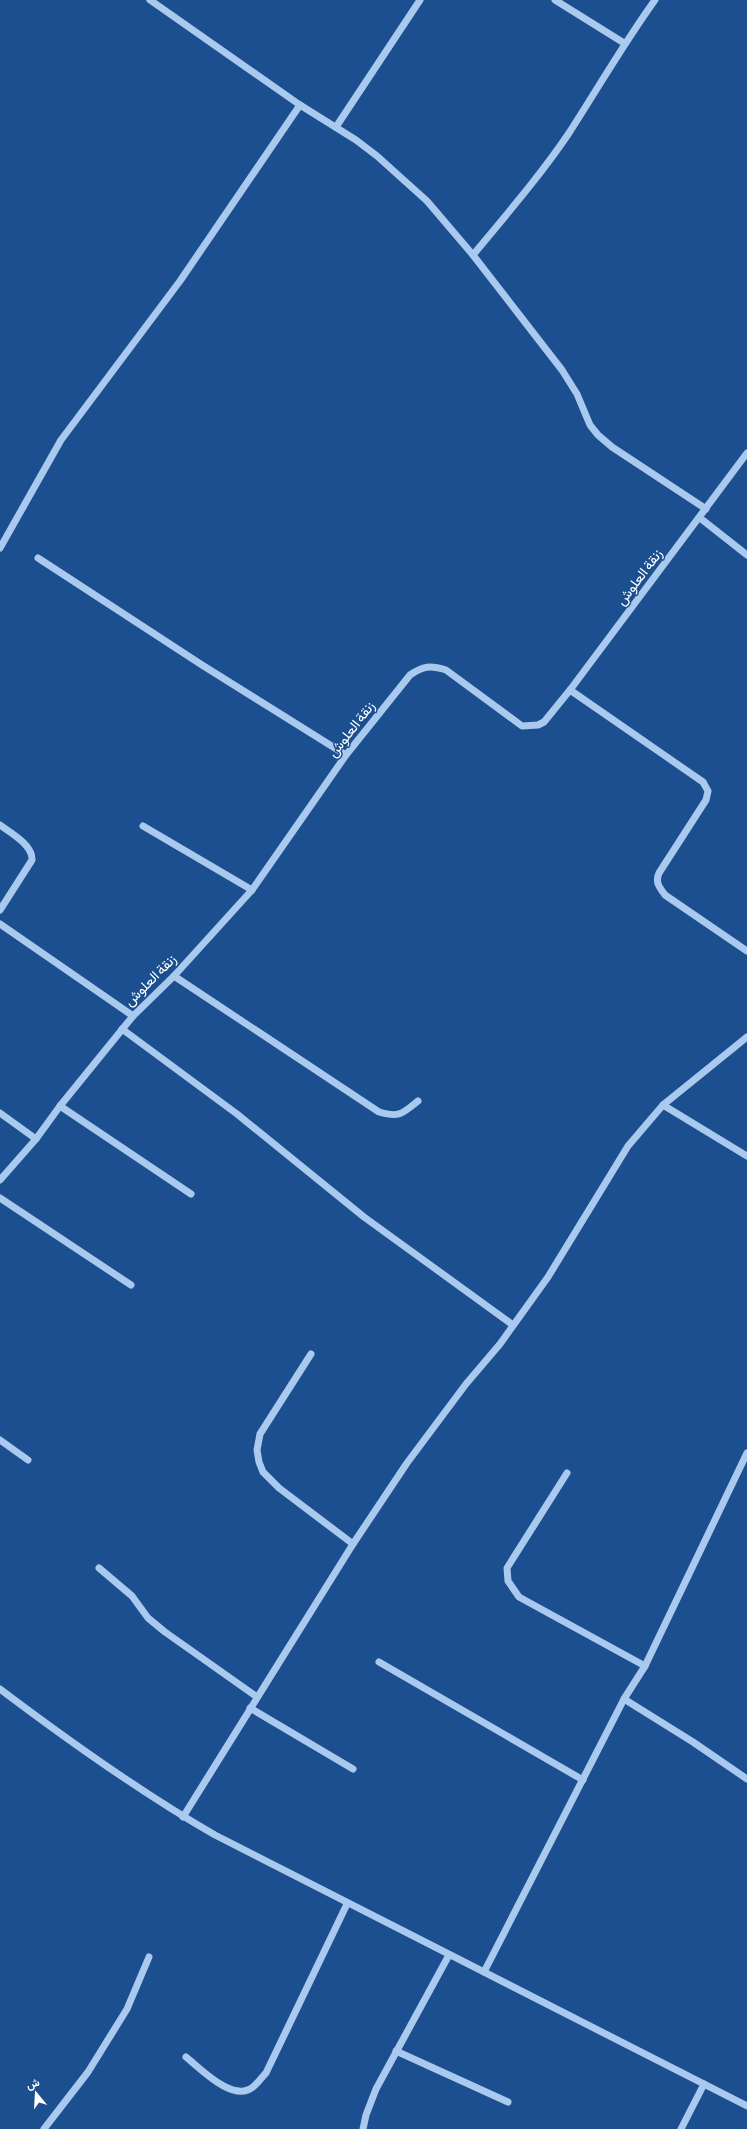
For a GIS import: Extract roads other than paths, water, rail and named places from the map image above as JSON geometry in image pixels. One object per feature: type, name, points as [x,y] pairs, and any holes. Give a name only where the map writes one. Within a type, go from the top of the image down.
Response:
[{"type":"street","points":[[150,0],[300,105],[356,140],[403,178],[427,201],[473,255],[562,370],[576,394],[590,425],[598,435],[612,447],[706,509]]},
{"type":"street","points":[[336,127],[420,0]]},
{"type":"street","points":[[555,0],[624,42]]},
{"type":"street","points":[[473,255],[534,183],[569,133],[624,42],[655,0]]},
{"type":"street","points":[[0,548],[61,440],[180,282],[300,105]]},
{"type":"street","name":"زنقة العلوش","points":[[0,1180],[36,1139],[60,1106],[133,1016],[174,976],[252,890],[346,755],[410,675],[422,667],[432,666],[446,670],[522,726],[538,725],[544,722],[570,690],[700,518],[747,453]]},
{"type":"street","points":[[700,518],[747,555]]},
{"type":"street","points":[[38,558],[202,665],[346,755]]},
{"type":"street","points":[[570,690],[703,782],[708,791],[706,800],[657,878],[658,886],[665,895],[747,951]]},
{"type":"street","points":[[0,824],[30,849],[32,860],[0,910]]},
{"type":"street","points":[[143,826],[252,890]]},
{"type":"street","points":[[0,924],[133,1016]]},
{"type":"street","points":[[174,976],[379,1112],[393,1117],[402,1114],[418,1101]]},
{"type":"street","points":[[122,1029],[237,1114],[364,1217],[513,1325]]},
{"type":"street","points":[[183,1817],[352,1544],[407,1462],[513,1325],[548,1277],[628,1146],[663,1105],[747,1037]]},
{"type":"street","points":[[663,1105],[747,1156]]},
{"type":"street","points":[[60,1106],[191,1194]]},
{"type":"street","points":[[0,1113],[36,1139]]},
{"type":"street","points":[[0,1198],[131,1285]]},
{"type":"street","points":[[311,1354],[260,1434],[257,1450],[259,1462],[264,1472],[279,1488],[352,1544]]},
{"type":"street","points":[[0,1440],[28,1460]]},
{"type":"street","points":[[484,1972],[624,1699],[645,1666],[747,1453]]},
{"type":"street","points":[[566,1473],[507,1568],[508,1581],[519,1597],[645,1666]]},
{"type":"street","points":[[99,1568],[132,1596],[154,1623],[257,1697]]},
{"type":"street","points":[[379,1662],[583,1780]]},
{"type":"street","points":[[0,1689],[68,1740],[183,1817],[215,1836],[248,1851],[347,1904],[747,2106]]},
{"type":"street","points":[[624,1699],[693,1742],[747,1779]]},
{"type":"street","points":[[250,1708],[353,1769]]},
{"type":"street","points":[[186,2057],[226,2089],[244,2091],[253,2087],[266,2073],[347,1904]]},
{"type":"street","points":[[363,2129],[376,2089],[449,1955]]},
{"type":"street","points":[[44,2129],[88,2072],[127,2009],[149,1957]]},
{"type":"street","points":[[396,2051],[508,2102]]},
{"type":"street","points":[[681,2129],[704,2084]]}]
